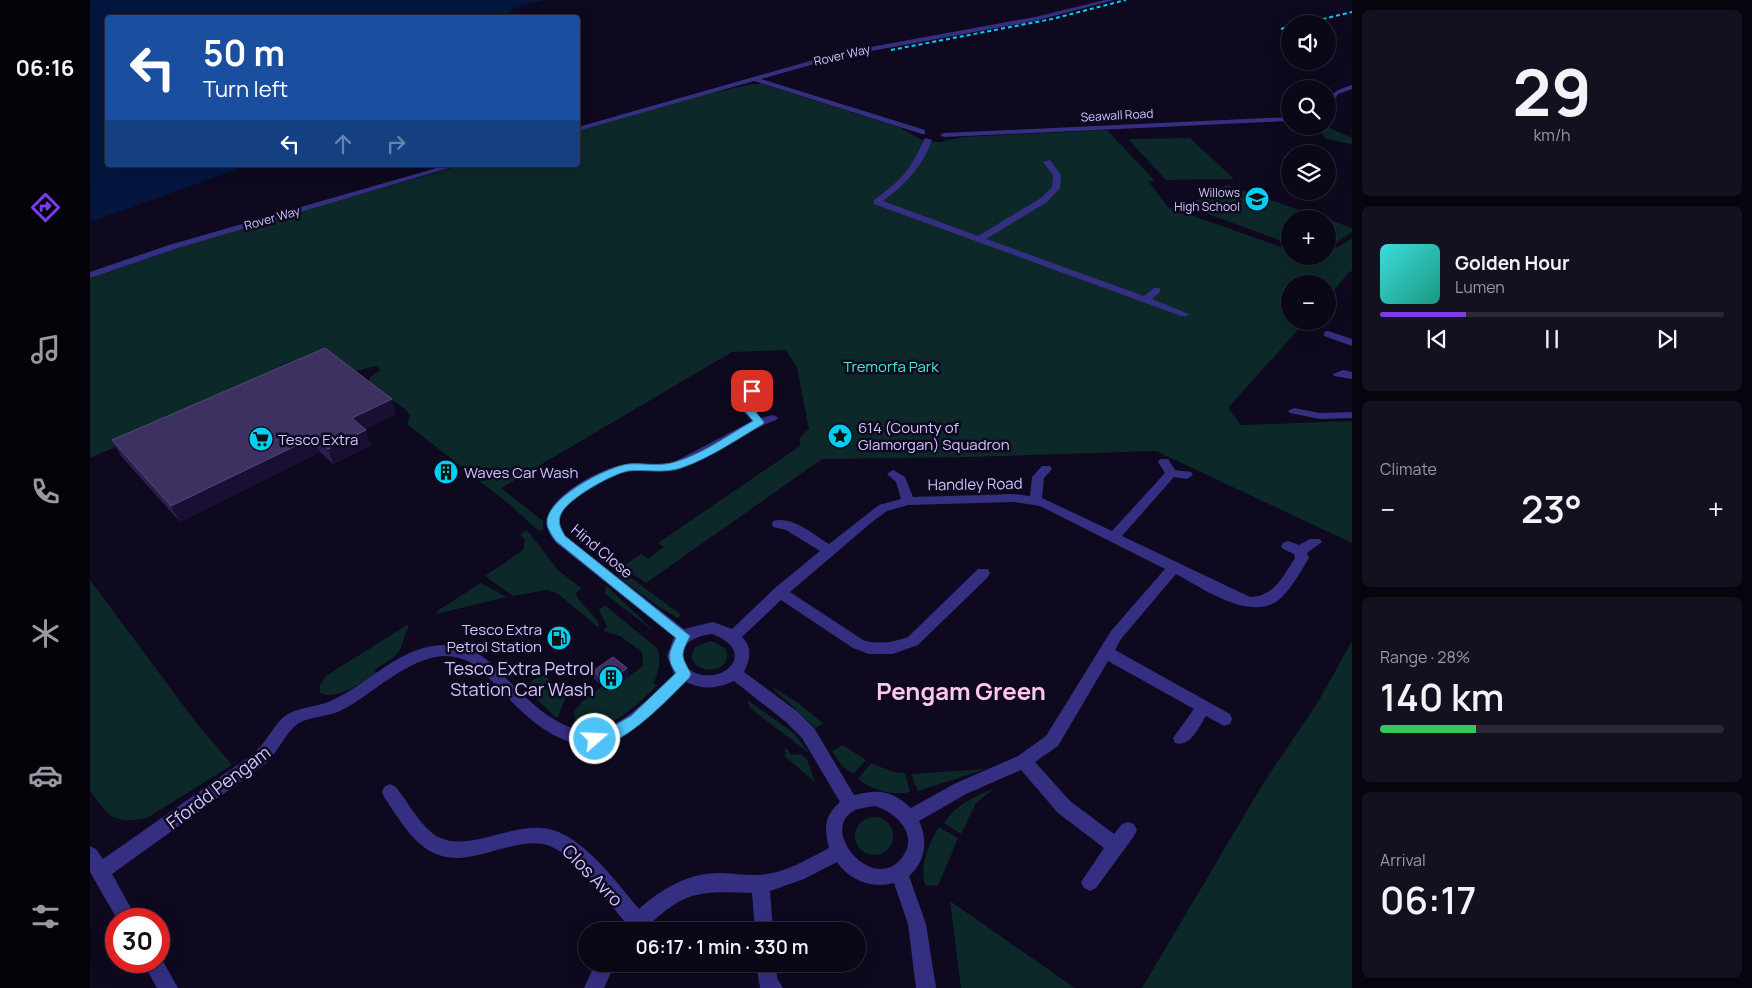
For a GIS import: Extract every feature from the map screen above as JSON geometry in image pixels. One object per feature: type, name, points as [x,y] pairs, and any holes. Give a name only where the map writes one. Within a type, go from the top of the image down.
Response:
[{"type":"street","name":"Rover Way","points":[[580,128],[858,51],[1036,19],[1111,0]]},
{"type":"street","name":"Seawall Road","points":[[755,79],[932,134],[1281,120]]},
{"type":"street","points":[[1336,93],[1352,87]]},
{"type":"street","points":[[932,134],[926,149],[910,173],[877,202],[1184,314]]},
{"type":"street","points":[[979,239],[1044,200],[1056,188],[1057,175],[1047,162]]},
{"type":"street","name":"Rover Way","points":[[90,275],[186,243],[448,167]]},
{"type":"street","points":[[1146,300],[1157,290]]},
{"type":"street","points":[[1328,334],[1352,343]]},
{"type":"street","points":[[1338,374],[1343,373],[1352,376]]},
{"type":"street","name":"Hind Close","points":[[684,636],[560,538],[553,524],[555,513],[563,503],[606,474],[628,468],[654,469],[677,466],[701,456],[766,420],[746,408],[745,401],[759,384]]},
{"type":"street","points":[[1294,411],[1320,416],[1352,415]]},
{"type":"street","points":[[1164,462],[1171,473]]},
{"type":"street","points":[[1036,500],[1038,477],[1046,469]]},
{"type":"street","points":[[1171,473],[1187,475]]},
{"type":"street","points":[[1114,536],[1171,473]]},
{"type":"street","points":[[893,474],[900,480],[908,501]]},
{"type":"street","name":"Handley Road","points":[[734,636],[780,592],[875,512],[908,501],[1014,498],[1036,500],[1059,508],[1237,599],[1260,604],[1266,603],[1274,597],[1302,558],[1294,549],[1315,542]]},
{"type":"street","points":[[778,524],[789,526],[828,550]]},
{"type":"street","points":[[909,818],[960,789],[1024,761],[1040,751],[1058,734],[1105,652],[1122,627],[1174,567]]},
{"type":"street","points":[[780,592],[858,644],[869,648],[893,648],[913,641],[983,572]]},
{"type":"street","points":[[712,628],[734,636],[743,650],[744,658],[735,674],[726,679],[706,683],[695,681],[684,674],[676,662],[675,653],[684,636],[701,629],[712,628]]},
{"type":"street","name":"Ffordd Pengam","points":[[101,871],[254,764],[272,746],[292,718],[338,704],[417,656],[448,651],[472,656],[548,726],[570,736],[595,739],[615,733],[636,721],[684,674]]},
{"type":"street","points":[[1105,652],[1224,719]]},
{"type":"street","points":[[735,674],[792,717],[808,733],[850,803]]},
{"type":"street","points":[[1181,738],[1204,707]]},
{"type":"street","points":[[1024,761],[1064,806],[1116,846]]},
{"type":"street","name":"Clos Avro","points":[[390,792],[425,838],[442,847],[466,850],[514,835],[529,834],[540,835],[560,842],[576,855],[630,922]]},
{"type":"street","points":[[861,799],[881,800],[899,808],[909,818],[915,829],[917,842],[915,854],[909,865],[899,872],[887,876],[860,872],[849,865],[838,852],[833,831],[835,820],[841,810],[850,803],[861,799]]},
{"type":"street","points":[[1090,882],[1128,830]]},
{"type":"street","points":[[640,922],[677,891],[696,884],[717,882],[760,884],[786,877],[838,852]]},
{"type":"street","points":[[90,855],[122,908]]},
{"type":"street","points":[[899,872],[917,924],[926,988]]},
{"type":"street","points":[[760,884],[763,922]]},
{"type":"street","points":[[594,988],[601,972]]},
{"type":"street","points":[[767,972],[768,982],[773,988]]},
{"type":"street","points":[[159,973],[168,988]]},
{"type":"green space","name":"Tremorfa Park","points":[[753,84],[762,84],[899,127],[924,141],[941,142],[963,137],[1107,130],[1155,181],[1148,181],[1168,207],[1281,247],[1281,265],[1336,265],[1336,248],[1352,238],[1352,272],[1350,271],[1336,288],[1336,275],[1281,275],[1281,330],[1298,330],[1228,408],[1241,425],[1352,421],[1352,543],[1156,451],[973,457],[822,459],[646,583],[634,575],[616,571],[641,554],[648,559],[664,547],[658,543],[800,446],[800,437],[809,429],[797,368],[786,350],[732,352],[501,488],[543,521],[543,530],[539,531],[510,505],[407,424],[410,416],[406,410],[369,382],[370,377],[381,370],[376,366],[356,371],[331,353],[90,458],[90,278],[192,243],[455,167],[580,167],[580,130],[708,94]]},
{"type":"green space","points":[[1336,131],[1352,138],[1352,144],[1326,139],[1323,135],[1336,135]]},
{"type":"green space","points":[[1190,138],[1234,179],[1166,180],[1128,139]]},
{"type":"green space","points":[[1227,185],[1300,210],[1281,210],[1281,241],[1186,206]]},
{"type":"green space","points":[[1336,222],[1352,228],[1352,232],[1336,243]]},
{"type":"green space","points":[[527,530],[558,570],[581,588],[576,593],[577,597],[599,623],[598,627],[558,594],[547,590],[513,596],[485,576],[523,550],[525,540],[520,535]]},
{"type":"green space","points":[[617,576],[630,577],[681,615],[678,618],[659,607]]},
{"type":"green space","points":[[90,580],[195,721],[232,765],[147,818],[135,820],[119,819],[108,813],[90,791]]},
{"type":"green space","points":[[481,583],[507,597],[436,614],[437,611]]},
{"type":"green space","points":[[606,585],[655,632],[605,594]]},
{"type":"green space","points":[[606,606],[658,649],[659,667],[653,684],[657,685],[633,708],[614,721],[594,728],[583,728],[575,721],[574,711],[583,701],[601,687],[605,690],[615,687],[643,666],[642,652],[620,636],[603,631],[607,627],[599,610]]},
{"type":"green space","points":[[407,625],[409,626],[398,653],[374,670],[377,673],[341,693],[326,695],[320,693],[320,685],[326,676]]},
{"type":"green space","points":[[711,641],[725,648],[727,656],[726,662],[721,666],[708,670],[695,664],[691,657],[695,647]]},
{"type":"green space","points":[[1352,641],[1352,988],[1142,988],[1264,782],[1318,702]]},
{"type":"green space","points":[[544,675],[566,697],[558,717],[555,717],[528,690],[530,682]]},
{"type":"green space","points":[[770,686],[797,702],[823,723],[816,728]]},
{"type":"green space","points":[[747,700],[794,733],[810,754],[750,708]]},
{"type":"green space","points":[[843,745],[866,760],[853,774],[842,766],[832,751]]},
{"type":"green space","points":[[784,749],[787,749],[791,755],[801,754],[807,759],[815,782],[783,755],[786,754]]},
{"type":"green space","points":[[871,763],[893,772],[905,773],[910,792],[890,793],[863,783],[858,779]]},
{"type":"green space","points":[[986,769],[918,791],[911,774]]},
{"type":"green space","points":[[995,788],[976,803],[961,834],[944,823],[960,806]]},
{"type":"green space","points":[[874,817],[887,823],[893,836],[887,849],[874,855],[861,849],[855,836],[861,823]]},
{"type":"green space","points":[[939,827],[958,838],[938,886],[925,885],[923,878],[924,863]]},
{"type":"green space","points":[[950,901],[1075,988],[961,988]]},
{"type":"water","points":[[90,0],[544,0],[515,8],[507,15],[105,15],[105,167],[243,167],[90,222]]},
{"type":"building","name":"Tesco Extra","points":[[325,348],[392,399],[352,418],[366,430],[328,449],[314,437],[171,506],[112,440]]},
{"type":"building","points":[[613,657],[627,668],[615,677],[610,674],[602,679],[593,671]]},
{"type":"railway","points":[[891,50],[1052,19],[1126,0]]},
{"type":"railway","points":[[1336,16],[1352,12]]},
{"type":"place","name":"Willows High School","points":[[1257,199]]},
{"type":"place","name":"614 (County of Glamorgan) Squadron","points":[[840,436]]},
{"type":"place","name":"Tesco Extra","points":[[261,439]]},
{"type":"place","name":"Waves Car Wash","points":[[446,472]]},
{"type":"place","name":"Tesco Extra Petrol Station","points":[[559,638]]},
{"type":"place","name":"Tesco Extra Petrol Station Car Wash","points":[[611,678]]},
{"type":"district","name":"Pengam Green","points":[[961,690]]},
{"type":"route","points":[[595,739],[615,733],[636,721],[684,674],[676,662],[675,653],[677,645],[684,636],[616,585],[560,538],[554,529],[553,519],[555,513],[563,503],[606,474],[628,468],[663,469],[677,466],[701,456],[748,426],[759,422],[745,405],[746,398],[752,391]]}]
